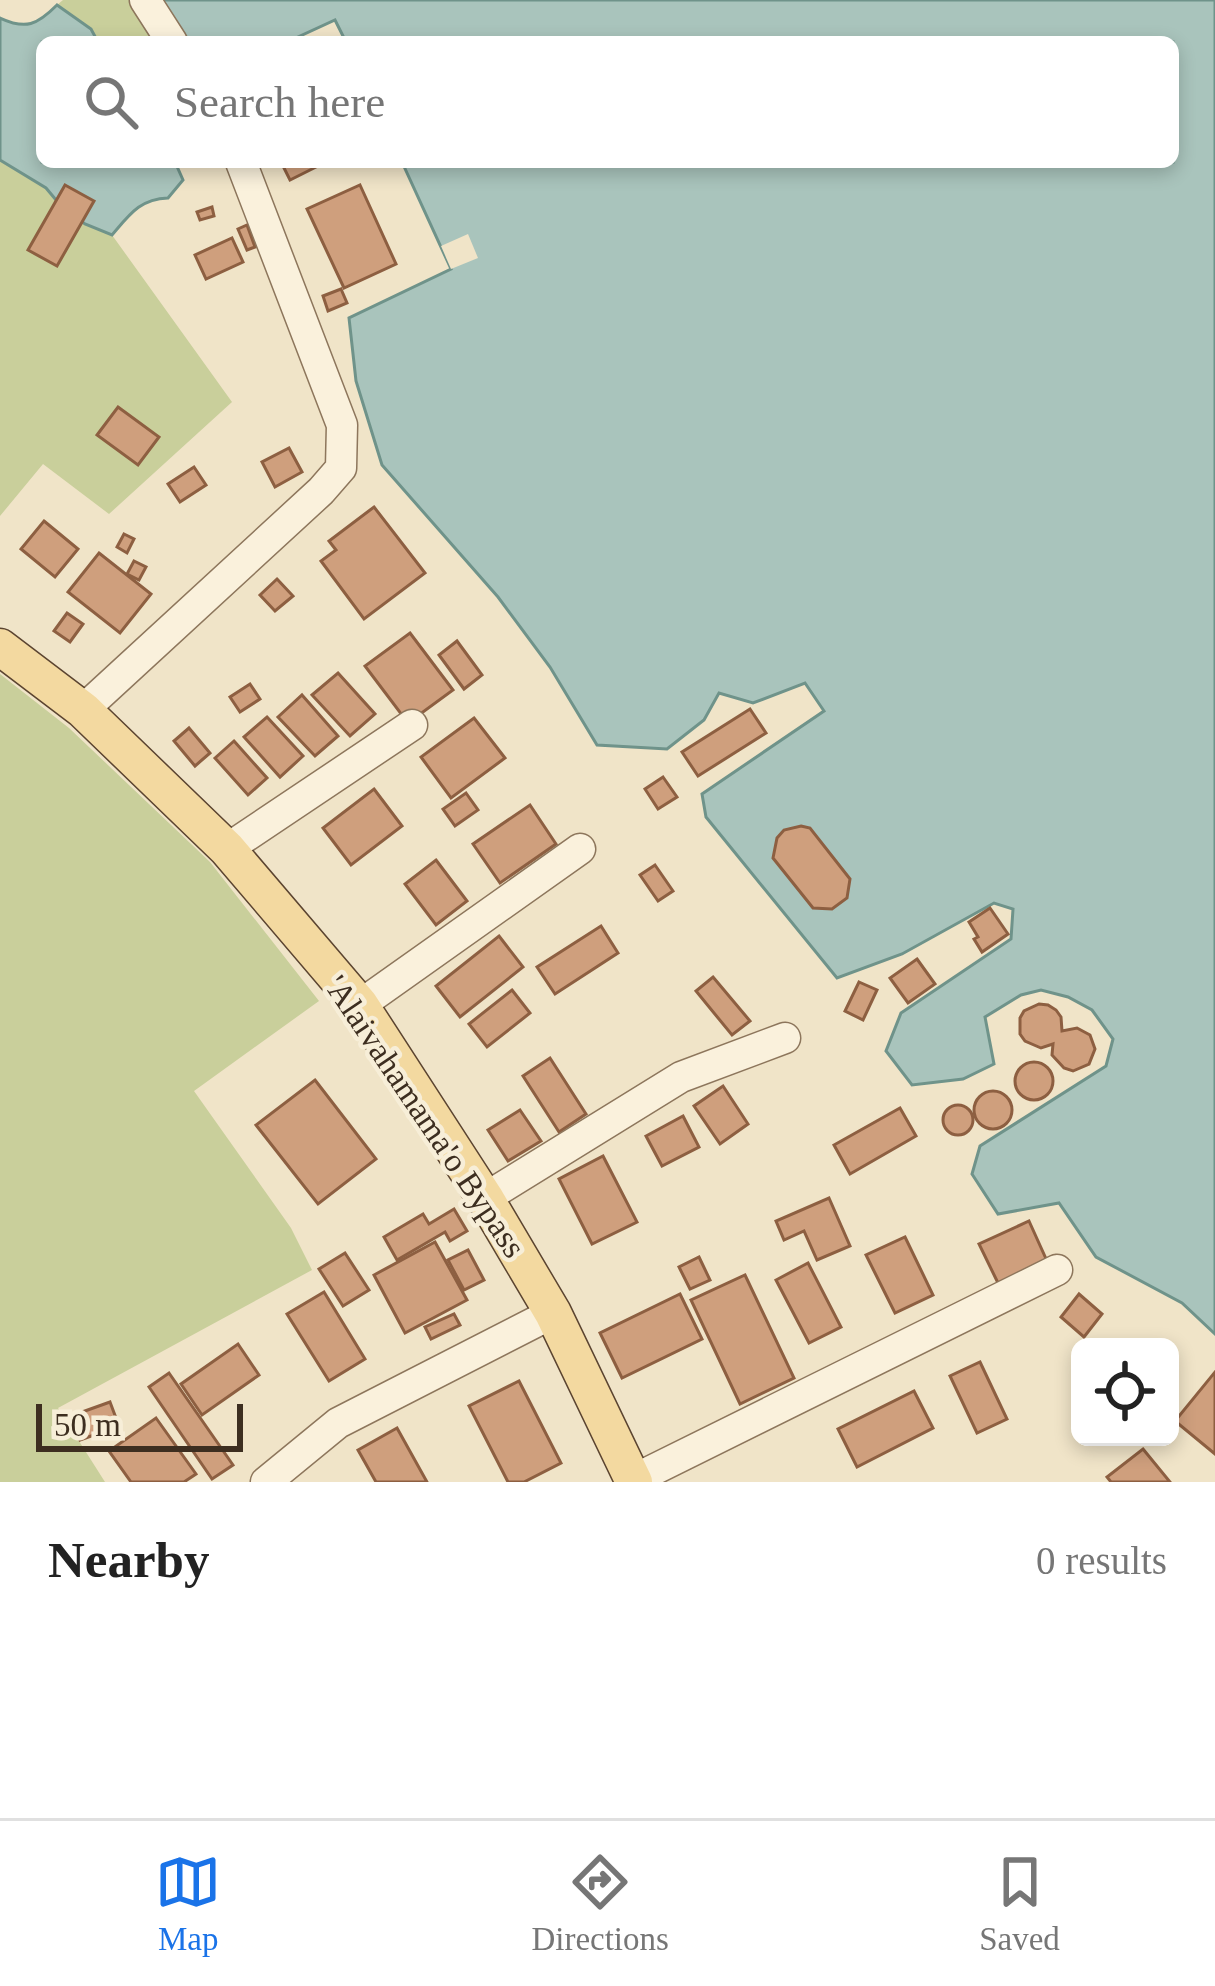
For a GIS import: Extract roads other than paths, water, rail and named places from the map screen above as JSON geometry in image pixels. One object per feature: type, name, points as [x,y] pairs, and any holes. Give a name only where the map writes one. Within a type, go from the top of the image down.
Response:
[{"type":"main road","name":"'Alaivahamama'o Bypass","points":[[0,646],[83,710],[227,849],[360,1005],[553,1313],[634,1481]]},
{"type":"street","points":[[145,0],[168,36]]},
{"type":"street","points":[[83,710],[341,468],[342,425],[243,168]]},
{"type":"street","points":[[227,849],[412,725]]},
{"type":"street","points":[[360,1005],[580,849]]},
{"type":"street","points":[[485,1198],[681,1077],[785,1038]]},
{"type":"street","points":[[634,1481],[1057,1270]]},
{"type":"street","points":[[266,1482],[338,1423],[553,1313]]},
{"type":"water","points":[[158,0],[1215,0],[1215,1334],[1182,1303],[1096,1257],[1059,1203],[998,1214],[972,1174],[980,1146],[1106,1066],[1113,1039],[1092,1010],[1041,990],[1021,995],[985,1017],[994,1064],[963,1079],[912,1085],[886,1051],[901,1013],[1011,939],[1013,909],[994,903],[902,954],[837,978],[706,817],[702,794],[824,711],[805,683],[753,703],[719,693],[704,720],[667,749],[597,745],[550,667],[498,597],[382,465],[356,381],[349,318],[451,269],[405,168],[1179,168],[1179,36],[343,36],[335,20],[300,36],[183,36]]},
{"type":"water","points":[[57,5],[95,36],[36,36],[36,168],[178,168],[183,180],[168,198],[136,209],[112,235],[85,224],[46,188],[0,160],[0,18],[31,24]]}]
